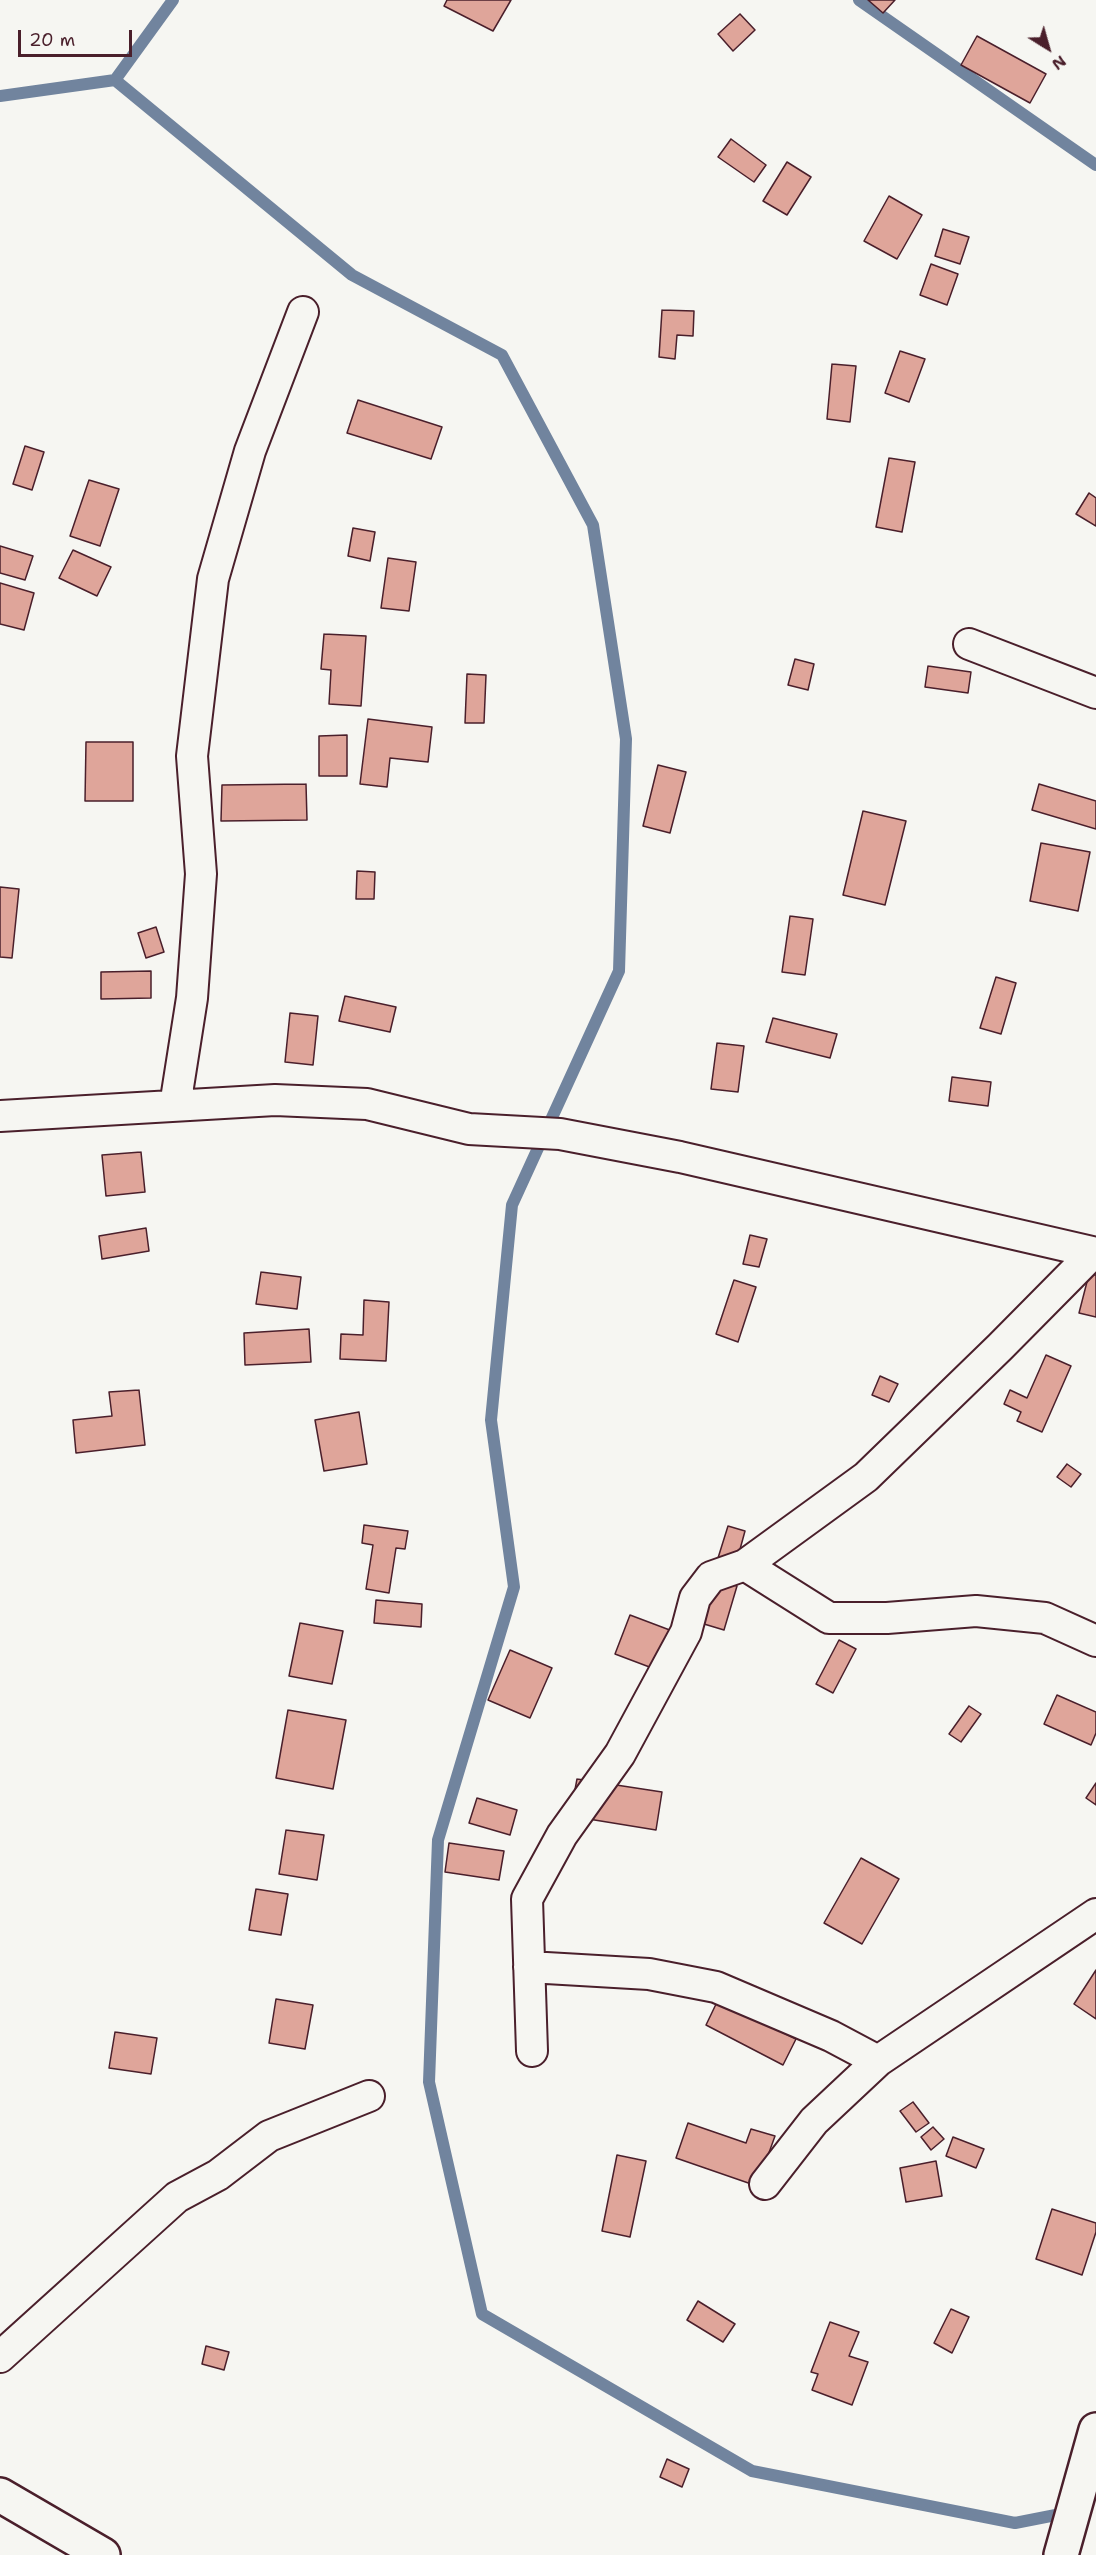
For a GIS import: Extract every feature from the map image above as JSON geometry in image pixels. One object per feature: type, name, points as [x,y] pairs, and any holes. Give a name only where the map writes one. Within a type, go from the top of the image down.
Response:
[{"type":"street","points":[[175,1106],[192,998],[201,874],[192,756],[213,579],[250,451],[303,312]]},
{"type":"street","points":[[969,644],[1096,693]]},
{"type":"street","points":[[0,1116],[275,1100],[367,1104],[469,1129],[560,1134],[680,1157],[1094,1253]]},
{"type":"street","points":[[532,2051],[527,1899],[562,1835],[620,1754],[686,1632],[695,1598],[711,1577],[744,1565],[866,1477],[1094,1253]]},
{"type":"street","points":[[744,1565],[828,1618],[887,1618],[976,1611],[1045,1617],[1096,1641]]},
{"type":"street","points":[[765,2184],[813,2121],[878,2061],[1096,1914]]},
{"type":"street","points":[[529,1967],[649,1974],[716,1988],[831,2036],[878,2061]]},
{"type":"street","points":[[0,2357],[177,2197],[218,2175],[269,2136],[369,2096]]},
{"type":"street","points":[[1061,2555],[1096,2430]]},
{"type":"street","points":[[0,2495],[103,2555]]},
{"type":"building","points":[[447,0],[511,0],[493,31],[444,6]]},
{"type":"building","points":[[868,0],[895,0],[883,13]]},
{"type":"building","points":[[740,14],[755,30],[733,51],[718,34]]},
{"type":"building","points":[[977,36],[1046,74],[1030,103],[961,65]]},
{"type":"building","points":[[731,139],[766,165],[754,182],[718,157]]},
{"type":"building","points":[[787,162],[811,177],[787,215],[763,201]]},
{"type":"building","points":[[889,196],[922,215],[897,259],[864,241]]},
{"type":"building","points":[[943,229],[969,237],[960,264],[935,256]]},
{"type":"building","points":[[931,264],[958,274],[947,305],[920,295]]},
{"type":"building","points":[[662,310],[694,311],[693,336],[677,335],[675,359],[659,357]]},
{"type":"building","points":[[900,351],[925,359],[909,402],[885,393]]},
{"type":"building","points":[[832,364],[856,366],[850,422],[827,419]]},
{"type":"building","points":[[358,400],[442,427],[431,459],[347,433]]},
{"type":"building","points":[[25,446],[44,452],[32,490],[13,484]]},
{"type":"building","points":[[889,458],[915,462],[902,532],[876,527]]},
{"type":"building","points":[[89,480],[119,489],[100,546],[70,536]]},
{"type":"building","points":[[1089,493],[1096,498],[1096,526],[1076,514]]},
{"type":"building","points":[[353,528],[375,532],[370,561],[348,556]]},
{"type":"building","points":[[0,546],[33,556],[25,580],[0,573]]},
{"type":"building","points":[[73,550],[111,567],[97,596],[59,578]]},
{"type":"building","points":[[388,558],[416,562],[409,611],[381,608]]},
{"type":"building","points":[[0,583],[34,593],[24,630],[0,624]]},
{"type":"building","points":[[324,634],[366,636],[361,706],[329,704],[331,670],[321,669]]},
{"type":"building","points":[[795,659],[814,664],[808,690],[788,685]]},
{"type":"building","points":[[928,666],[971,672],[968,693],[925,687]]},
{"type":"building","points":[[467,674],[486,675],[484,723],[465,723]]},
{"type":"building","points":[[368,719],[432,727],[428,762],[390,758],[387,787],[360,784]]},
{"type":"building","points":[[347,735],[347,776],[319,776],[319,736]]},
{"type":"building","points":[[86,742],[133,742],[133,801],[85,801]]},
{"type":"building","points":[[658,765],[686,772],[670,833],[643,826]]},
{"type":"building","points":[[306,784],[307,820],[221,821],[222,785]]},
{"type":"building","points":[[1039,784],[1096,801],[1096,829],[1032,810]]},
{"type":"building","points":[[863,811],[906,821],[885,905],[843,895]]},
{"type":"building","points":[[1041,843],[1090,852],[1078,911],[1030,901]]},
{"type":"building","points":[[357,871],[375,872],[374,899],[356,899]]},
{"type":"building","points":[[0,887],[19,889],[12,958],[0,957]]},
{"type":"building","points":[[790,916],[813,919],[805,975],[782,972]]},
{"type":"building","points":[[156,927],[164,952],[146,958],[138,933]]},
{"type":"building","points":[[151,971],[151,998],[101,999],[101,972]]},
{"type":"building","points":[[996,977],[1016,983],[1001,1034],[980,1028]]},
{"type":"building","points":[[345,996],[396,1007],[390,1032],[339,1021]]},
{"type":"building","points":[[290,1013],[318,1016],[313,1065],[285,1062]]},
{"type":"building","points":[[773,1018],[837,1034],[830,1058],[766,1042]]},
{"type":"building","points":[[717,1043],[744,1046],[738,1092],[711,1089]]},
{"type":"building","points":[[952,1077],[991,1082],[988,1106],[949,1101]]},
{"type":"building","points":[[141,1152],[145,1192],[106,1196],[102,1155]]},
{"type":"building","points":[[146,1228],[149,1251],[102,1259],[99,1236]]},
{"type":"building","points":[[750,1235],[767,1239],[759,1267],[743,1264]]},
{"type":"building","points":[[261,1272],[301,1277],[297,1309],[256,1304]]},
{"type":"building","points":[[1089,1274],[1096,1275],[1096,1317],[1079,1313]]},
{"type":"building","points":[[734,1280],[756,1287],[738,1342],[716,1334]]},
{"type":"building","points":[[364,1300],[389,1302],[386,1361],[340,1359],[341,1334],[363,1335]]},
{"type":"building","points":[[309,1329],[311,1362],[245,1365],[244,1333]]},
{"type":"building","points":[[1046,1355],[1071,1366],[1042,1432],[1017,1421],[1021,1412],[1004,1404],[1010,1390],[1027,1398]]},
{"type":"building","points":[[880,1376],[898,1384],[889,1402],[872,1395]]},
{"type":"building","points":[[139,1390],[145,1445],[76,1453],[73,1420],[112,1416],[109,1392]]},
{"type":"building","points":[[359,1412],[367,1464],[324,1471],[315,1420]]},
{"type":"building","points":[[1067,1464],[1081,1474],[1071,1487],[1057,1477]]},
{"type":"building","points":[[364,1525],[408,1531],[405,1549],[396,1548],[389,1593],[366,1589],[373,1545],[362,1543]]},
{"type":"building","points":[[728,1526],[745,1531],[736,1564],[718,1558]]},
{"type":"building","points":[[716,1580],[737,1586],[724,1630],[704,1624]]},
{"type":"building","points":[[376,1600],[422,1604],[421,1627],[374,1623]]},
{"type":"building","points":[[630,1615],[675,1632],[660,1671],[615,1654]]},
{"type":"building","points":[[300,1623],[343,1631],[332,1684],[289,1676]]},
{"type":"building","points":[[839,1640],[856,1649],[833,1693],[816,1684]]},
{"type":"building","points":[[510,1650],[552,1668],[530,1718],[488,1700]]},
{"type":"building","points":[[1057,1695],[1096,1712],[1096,1733],[1091,1745],[1044,1724]]},
{"type":"building","points":[[969,1706],[981,1714],[961,1742],[949,1734]]},
{"type":"building","points":[[288,1710],[346,1720],[333,1789],[276,1778]]},
{"type":"building","points":[[577,1779],[662,1792],[656,1830],[570,1816]]},
{"type":"building","points":[[1096,1783],[1096,1805],[1086,1798]]},
{"type":"building","points":[[477,1798],[517,1810],[510,1835],[469,1823]]},
{"type":"building","points":[[286,1830],[324,1835],[317,1880],[279,1874]]},
{"type":"building","points":[[449,1843],[504,1851],[499,1880],[445,1872]]},
{"type":"building","points":[[861,1858],[899,1879],[862,1944],[824,1923]]},
{"type":"building","points":[[256,1889],[288,1894],[281,1935],[249,1930]]},
{"type":"building","points":[[1096,1970],[1096,2019],[1074,2004]]},
{"type":"building","points":[[276,1999],[313,2005],[305,2049],[269,2043]]},
{"type":"building","points":[[718,2000],[796,2039],[783,2065],[706,2025]]},
{"type":"building","points":[[115,2032],[157,2038],[151,2074],[109,2068]]},
{"type":"building","points":[[913,2102],[929,2123],[916,2132],[900,2111]]},
{"type":"building","points":[[688,2123],[746,2143],[751,2129],[775,2136],[757,2186],[676,2158]]},
{"type":"building","points":[[933,2127],[944,2139],[931,2150],[921,2137]]},
{"type":"building","points":[[953,2137],[984,2149],[976,2168],[946,2156]]},
{"type":"building","points":[[617,2155],[646,2161],[630,2237],[602,2231]]},
{"type":"building","points":[[936,2161],[942,2196],[906,2202],[900,2168]]},
{"type":"building","points":[[1052,2209],[1096,2223],[1096,2232],[1082,2275],[1036,2259]]},
{"type":"building","points":[[698,2301],[735,2324],[723,2342],[687,2320]]},
{"type":"building","points":[[951,2309],[969,2317],[952,2353],[934,2343]]},
{"type":"building","points":[[830,2322],[859,2332],[849,2356],[868,2362],[852,2405],[812,2390],[818,2374],[811,2372]]},
{"type":"building","points":[[206,2346],[229,2352],[224,2370],[202,2364]]},
{"type":"building","points":[[667,2459],[689,2469],[682,2487],[660,2477]]},
{"type":"waterway","points":[[0,96],[115,80],[173,0]]},
{"type":"waterway","points":[[859,0],[1096,165]]},
{"type":"waterway","points":[[115,80],[352,275],[502,355],[593,525],[626,739],[619,971],[512,1205],[491,1420],[514,1587],[438,1840],[429,2082],[482,2314],[752,2471],[1015,2523],[1071,2512]]}]
